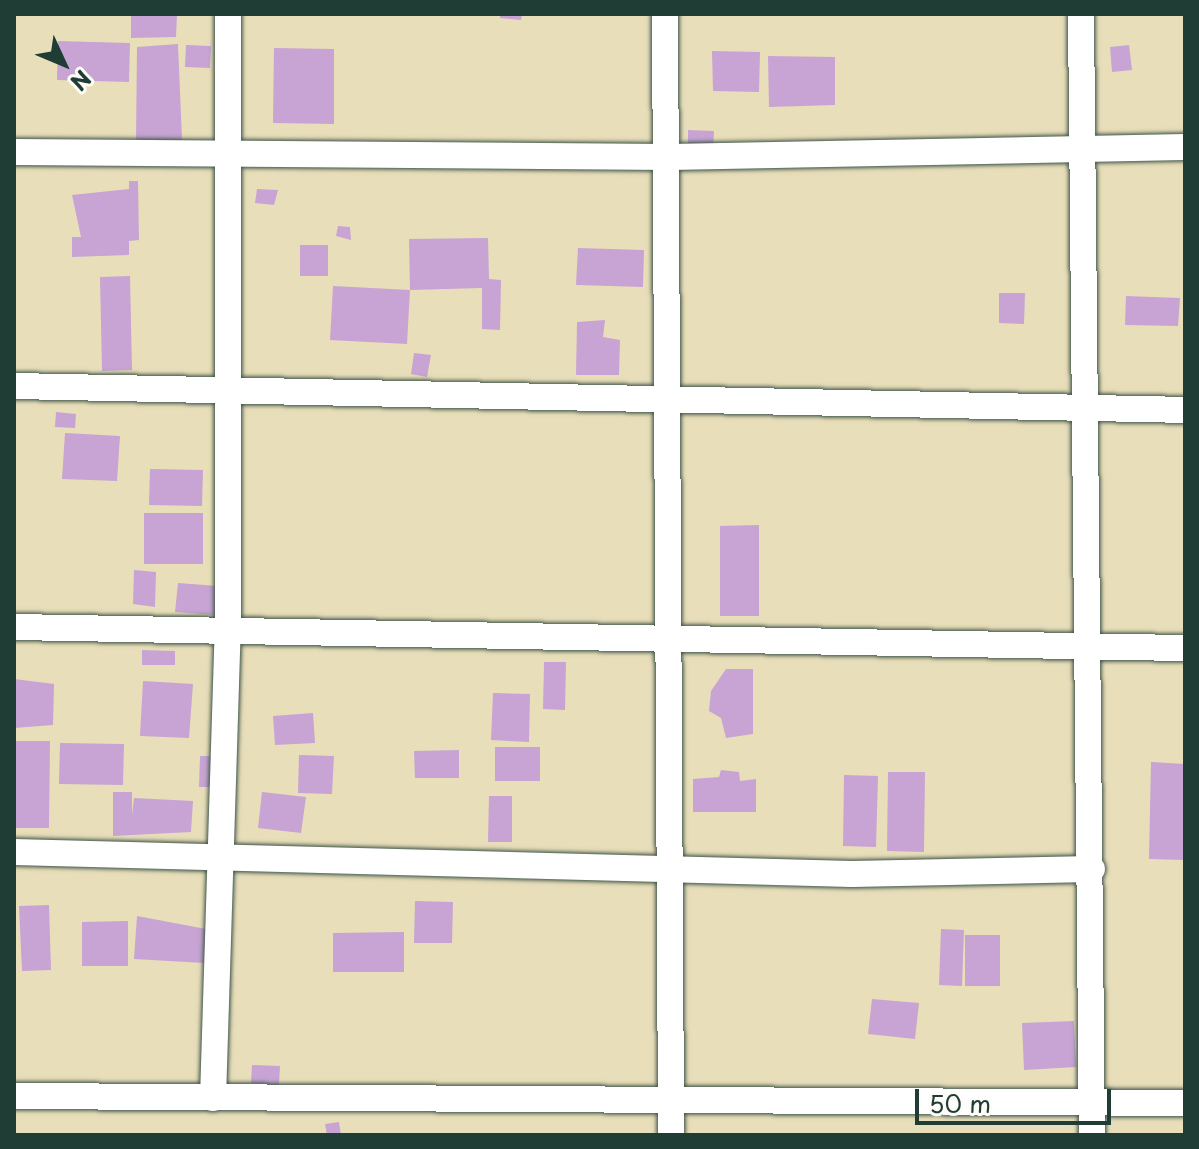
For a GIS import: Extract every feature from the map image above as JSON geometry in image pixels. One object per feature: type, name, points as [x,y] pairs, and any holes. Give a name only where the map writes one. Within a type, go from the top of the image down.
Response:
[{"type":"street","points":[[213,1098],[218,857],[228,630],[228,14]]},
{"type":"street","points":[[665,14],[670,157],[666,637],[671,1135]]},
{"type":"street","points":[[1081,14],[1090,645],[1092,1135]]},
{"type":"street","points":[[14,152],[670,157],[1185,147]]},
{"type":"street","points":[[14,386],[1185,410]]},
{"type":"street","points":[[14,627],[1185,648]]},
{"type":"street","points":[[14,852],[669,864],[852,874],[1092,869]]},
{"type":"street","points":[[14,1096],[1185,1103]]},
{"type":"building","points":[[131,14],[177,14],[176,37],[131,38]]},
{"type":"building","points":[[500,14],[522,14],[521,20],[500,18]]},
{"type":"building","points":[[58,41],[130,43],[129,82],[57,80]]},
{"type":"building","points":[[178,44],[182,140],[136,141],[137,47]]},
{"type":"building","points":[[186,45],[211,46],[210,68],[185,67]]},
{"type":"building","points":[[1129,45],[1132,70],[1112,72],[1110,47]]},
{"type":"building","points":[[274,48],[334,49],[334,124],[273,123]]},
{"type":"building","points":[[712,51],[760,52],[759,92],[713,91]]},
{"type":"building","points":[[768,56],[835,57],[835,105],[769,107]]},
{"type":"building","points":[[688,130],[714,131],[713,147],[688,146]]},
{"type":"building","points":[[129,181],[138,181],[139,240],[129,241],[129,255],[72,257],[72,237],[81,237],[72,195],[129,189]]},
{"type":"building","points":[[257,189],[278,190],[274,205],[255,203]]},
{"type":"building","points":[[338,226],[350,227],[351,240],[336,236]]},
{"type":"building","points":[[488,238],[489,279],[501,280],[500,330],[482,329],[482,288],[410,290],[409,239]]},
{"type":"building","points":[[300,245],[328,245],[328,276],[300,276]]},
{"type":"building","points":[[578,248],[644,250],[643,287],[576,285]]},
{"type":"building","points":[[130,276],[132,370],[102,371],[100,277]]},
{"type":"building","points":[[333,286],[410,290],[407,344],[330,340]]},
{"type":"building","points":[[999,293],[1025,293],[1024,324],[999,323]]},
{"type":"building","points":[[1126,296],[1180,298],[1178,326],[1125,325]]},
{"type":"building","points":[[605,320],[603,337],[620,340],[619,375],[576,375],[577,322]]},
{"type":"building","points":[[414,353],[431,355],[427,377],[411,374]]},
{"type":"building","points":[[56,412],[76,414],[75,428],[55,427]]},
{"type":"building","points":[[65,433],[120,436],[117,481],[62,479]]},
{"type":"building","points":[[150,469],[203,470],[202,506],[149,505]]},
{"type":"building","points":[[144,513],[203,513],[203,564],[144,564]]},
{"type":"building","points":[[759,525],[759,616],[720,616],[720,526]]},
{"type":"building","points":[[134,570],[156,572],[155,607],[133,604]]},
{"type":"building","points":[[178,583],[218,586],[216,615],[175,612]]},
{"type":"building","points":[[142,650],[175,651],[175,665],[142,665]]},
{"type":"building","points":[[544,662],[566,662],[565,710],[543,709]]},
{"type":"building","points":[[726,669],[753,669],[753,734],[726,738],[721,718],[709,711],[711,691]]},
{"type":"building","points":[[14,679],[54,684],[53,725],[14,728]]},
{"type":"building","points":[[143,681],[193,684],[189,738],[140,736]]},
{"type":"building","points":[[493,693],[530,694],[529,742],[491,740]]},
{"type":"building","points":[[313,713],[315,743],[275,745],[273,716]]},
{"type":"building","points":[[16,741],[50,741],[49,828],[15,828]]},
{"type":"building","points":[[60,743],[124,744],[123,785],[59,784]]},
{"type":"building","points":[[495,747],[540,747],[540,781],[495,781]]},
{"type":"building","points":[[459,750],[459,778],[415,778],[414,751]]},
{"type":"building","points":[[299,755],[334,756],[332,794],[298,793]]},
{"type":"building","points":[[200,756],[213,756],[212,787],[199,787]]},
{"type":"building","points":[[1151,762],[1185,764],[1185,860],[1149,859]]},
{"type":"building","points":[[721,770],[739,772],[740,781],[756,779],[756,812],[693,812],[693,779],[719,777]]},
{"type":"building","points":[[888,772],[925,772],[924,852],[887,851]]},
{"type":"building","points":[[844,775],[878,776],[876,847],[843,846]]},
{"type":"building","points":[[113,792],[132,792],[132,815],[134,798],[193,801],[191,832],[113,836]]},
{"type":"building","points":[[262,792],[306,797],[301,833],[258,828]]},
{"type":"building","points":[[489,796],[512,796],[512,842],[488,842]]},
{"type":"building","points":[[415,901],[453,902],[452,943],[414,943]]},
{"type":"building","points":[[49,905],[51,970],[22,971],[19,906]]},
{"type":"building","points":[[137,916],[206,929],[204,963],[134,959]]},
{"type":"building","points":[[128,921],[128,966],[82,966],[82,922]]},
{"type":"building","points":[[941,929],[964,930],[962,986],[939,985]]},
{"type":"building","points":[[404,932],[404,972],[333,972],[333,933]]},
{"type":"building","points":[[965,935],[1000,935],[1000,986],[965,986]]},
{"type":"building","points":[[872,999],[919,1003],[915,1039],[868,1034]]},
{"type":"building","points":[[1074,1021],[1076,1067],[1024,1070],[1022,1023]]},
{"type":"building","points":[[252,1065],[280,1066],[279,1085],[251,1083]]},
{"type":"building","points":[[339,1122],[341,1135],[327,1135],[325,1124]]}]
